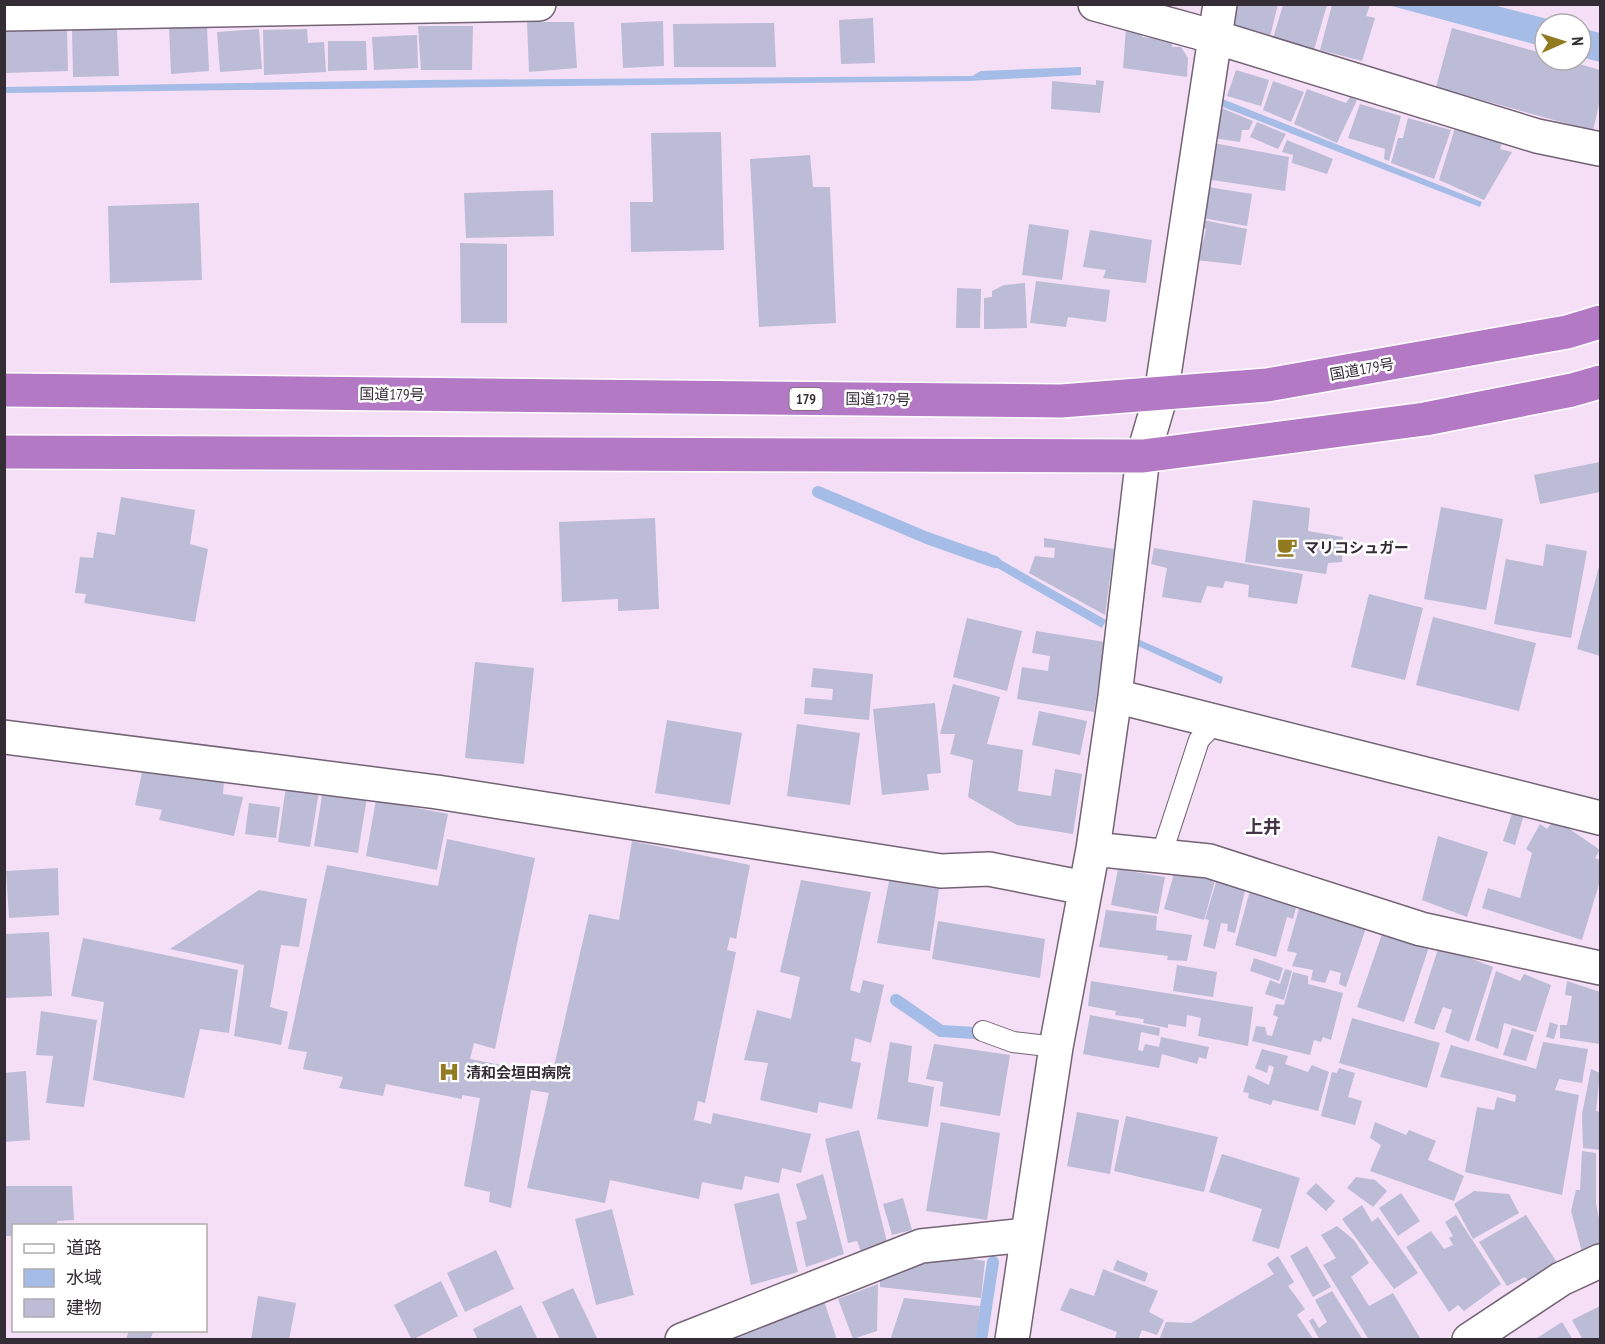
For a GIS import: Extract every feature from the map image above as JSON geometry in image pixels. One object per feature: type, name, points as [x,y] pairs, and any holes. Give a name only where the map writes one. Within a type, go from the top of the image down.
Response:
[{"type":"highway","name":"国道179号","points":[[4,390],[1049,401],[1161,395],[1291,381],[1567,332],[1600,322]]},
{"type":"highway","points":[[4,452],[1143,456],[1425,419],[1572,390],[1600,382]]},
{"type":"street","points":[[4,14],[539,4]]},
{"type":"street","points":[[1095,4],[1215,37],[1537,136],[1600,149]]},
{"type":"street","points":[[1012,1340],[1056,1047],[1093,849],[1115,696],[1143,456],[1161,395],[1220,4]]},
{"type":"street","points":[[1115,696],[1600,818]]},
{"type":"street","points":[[4,737],[437,792],[941,871],[989,869],[1085,888]]},
{"type":"street","points":[[1093,849],[1209,861],[1421,928],[1600,968]]},
{"type":"street","points":[[682,1340],[921,1246],[1027,1235]]},
{"type":"street","points":[[1468,1340],[1560,1279],[1600,1261]]},
{"type":"lane","points":[[1161,856],[1200,740],[1216,722]]},
{"type":"lane","points":[[983,1031],[1013,1042],[1056,1047]]},
{"type":"water","points":[[1388,5],[1493,5],[1533,15],[1533,44]]},
{"type":"water","points":[[1593,31],[1600,33],[1600,62],[1593,60]]},
{"type":"water","points":[[1081,67],[1081,75],[968,81],[4,93],[5,87],[424,80],[972,76],[981,71]]},
{"type":"water","points":[[1220,98],[1482,202],[1480,207],[1218,105]]},
{"type":"water","points":[[985,551],[1106,620],[1102,628],[980,558]]},
{"type":"water","points":[[1140,640],[1223,677],[1221,684],[1136,645]]},
{"type":"building","points":[[1232,4],[1278,4],[1270,37],[1227,26]]},
{"type":"building","points":[[1283,5],[1327,5],[1314,50],[1273,38]]},
{"type":"building","points":[[1332,5],[1370,5],[1366,16],[1375,18],[1362,61],[1320,50]]},
{"type":"building","points":[[873,18],[875,63],[841,64],[839,20]]},
{"type":"building","points":[[663,21],[664,66],[623,68],[621,23]]},
{"type":"building","points":[[527,22],[574,22],[577,68],[529,72]]},
{"type":"building","points":[[774,23],[776,67],[674,67],[673,24]]},
{"type":"building","points":[[169,26],[207,27],[209,71],[171,74]]},
{"type":"building","points":[[418,26],[473,26],[472,70],[421,70]]},
{"type":"building","points":[[1126,27],[1143,30],[1142,37],[1172,40],[1172,47],[1181,47],[1188,58],[1187,77],[1123,68]]},
{"type":"building","points":[[1452,28],[1533,51],[1533,72],[1593,72],[1593,68],[1600,70],[1600,100],[1593,131],[1436,87]]},
{"type":"building","points":[[67,29],[68,71],[4,73],[4,30]]},
{"type":"building","points":[[259,29],[262,69],[220,72],[217,32]]},
{"type":"building","points":[[307,29],[308,43],[324,42],[326,72],[264,75],[263,30]]},
{"type":"building","points":[[72,30],[117,30],[119,76],[73,77]]},
{"type":"building","points":[[417,35],[418,68],[374,70],[372,37]]},
{"type":"building","points":[[328,41],[366,41],[367,70],[328,71]]},
{"type":"building","points":[[1236,70],[1269,80],[1261,106],[1227,96]]},
{"type":"building","points":[[1096,80],[1104,81],[1100,113],[1051,109],[1052,81],[1096,85]]},
{"type":"building","points":[[1273,81],[1304,92],[1291,122],[1263,110]]},
{"type":"building","points":[[1307,89],[1346,103],[1350,97],[1357,100],[1337,143],[1294,124]]},
{"type":"building","points":[[1360,104],[1401,116],[1389,161],[1384,159],[1385,149],[1348,138]]},
{"type":"building","points":[[1219,107],[1253,121],[1249,130],[1242,130],[1240,142],[1213,138]]},
{"type":"building","points":[[1408,118],[1451,130],[1434,179],[1391,163],[1398,138],[1403,138]]},
{"type":"building","points":[[1257,122],[1286,134],[1278,149],[1250,137]]},
{"type":"building","points":[[1455,128],[1502,143],[1500,149],[1512,152],[1484,200],[1439,180]]},
{"type":"building","points":[[721,132],[724,250],[631,252],[630,202],[653,202],[651,133]]},
{"type":"building","points":[[1287,140],[1333,159],[1327,174],[1292,163],[1293,155],[1282,152]]},
{"type":"building","points":[[1213,143],[1289,157],[1285,191],[1206,179]]},
{"type":"building","points":[[810,155],[813,187],[830,187],[836,323],[759,327],[750,159]]},
{"type":"building","points":[[1208,187],[1252,194],[1247,226],[1203,218]]},
{"type":"building","points":[[553,190],[554,236],[466,238],[464,193]]},
{"type":"building","points":[[199,203],[202,280],[110,283],[108,206]]},
{"type":"building","points":[[1203,220],[1247,229],[1241,265],[1196,260],[1199,241],[1203,242],[1206,229],[1201,227]]},
{"type":"building","points":[[1029,224],[1069,230],[1062,280],[1022,275]]},
{"type":"building","points":[[1090,230],[1152,240],[1146,283],[1103,278],[1106,270],[1083,267]]},
{"type":"building","points":[[460,243],[507,244],[507,323],[461,323]]},
{"type":"building","points":[[1036,281],[1110,290],[1106,322],[1068,317],[1066,327],[1030,323]]},
{"type":"building","points":[[1025,283],[1027,328],[984,329],[984,298],[992,297],[992,291],[1004,285]]},
{"type":"building","points":[[957,288],[981,289],[980,328],[956,328]]},
{"type":"building","points":[[1600,462],[1600,492],[1540,504],[1534,475]]},
{"type":"building","points":[[121,497],[195,510],[190,544],[208,549],[195,622],[84,603],[86,594],[75,593],[80,557],[93,558],[97,532],[115,535]]},
{"type":"building","points":[[1253,500],[1310,508],[1308,531],[1343,537],[1342,562],[1328,563],[1326,574],[1245,562]]},
{"type":"building","points":[[1441,507],[1503,519],[1486,610],[1424,599]]},
{"type":"building","points":[[655,518],[659,609],[618,611],[618,599],[562,602],[559,522]]},
{"type":"building","points":[[1044,538],[1114,549],[1105,615],[1029,573],[1035,556],[1054,558],[1055,548],[1044,547]]},
{"type":"building","points":[[1546,544],[1587,551],[1571,638],[1494,624],[1506,559],[1543,566]]},
{"type":"building","points":[[1154,548],[1303,574],[1297,604],[1248,597],[1249,585],[1225,581],[1223,588],[1207,586],[1201,603],[1162,597],[1167,568],[1151,564]]},
{"type":"building","points":[[1600,563],[1600,656],[1577,649]]},
{"type":"building","points":[[1369,594],[1423,608],[1405,680],[1351,667]]},
{"type":"building","points":[[1433,617],[1536,643],[1519,711],[1416,685]]},
{"type":"building","points":[[967,618],[1022,631],[1007,691],[953,677]]},
{"type":"building","points":[[1036,631],[1105,642],[1094,712],[1017,699],[1022,667],[1048,671],[1050,656],[1032,653]]},
{"type":"building","points":[[475,662],[534,668],[524,764],[465,758]]},
{"type":"building","points":[[813,668],[873,674],[869,720],[804,714],[805,698],[832,700],[833,689],[811,687]]},
{"type":"building","points":[[953,684],[1000,697],[987,744],[1023,750],[1018,791],[1051,796],[1055,769],[1082,774],[1073,834],[1017,825],[968,797],[973,760],[950,754],[955,734],[940,734]]},
{"type":"building","points":[[935,703],[941,773],[927,774],[929,790],[882,795],[873,709]]},
{"type":"building","points":[[1039,711],[1087,721],[1080,755],[1032,745]]},
{"type":"building","points":[[667,720],[742,733],[730,805],[655,793]]},
{"type":"building","points":[[797,724],[860,733],[850,805],[787,796]]},
{"type":"building","points":[[143,768],[224,781],[223,794],[243,797],[234,836],[159,820],[162,810],[135,805]]},
{"type":"building","points":[[286,786],[319,791],[310,847],[278,842]]},
{"type":"building","points":[[323,789],[367,797],[358,853],[314,846]]},
{"type":"building","points":[[376,800],[448,814],[437,870],[366,856]]},
{"type":"building","points":[[249,803],[280,807],[276,838],[245,834]]},
{"type":"building","points":[[1514,807],[1525,811],[1515,845],[1503,841]]},
{"type":"building","points":[[1555,819],[1600,850],[1595,858],[1600,860],[1600,881],[1582,940],[1482,908],[1488,888],[1520,898],[1532,853],[1526,849],[1540,824],[1547,829]]},
{"type":"building","points":[[1438,836],[1488,852],[1467,917],[1422,900]]},
{"type":"building","points":[[447,839],[535,858],[495,1049],[474,1043],[470,1059],[552,1075],[589,914],[619,920],[632,841],[750,865],[736,939],[730,937],[727,950],[736,952],[705,1103],[698,1101],[694,1120],[711,1124],[713,1113],[811,1134],[801,1173],[782,1168],[779,1183],[745,1176],[742,1190],[702,1182],[699,1199],[610,1180],[605,1203],[527,1188],[549,1093],[531,1090],[511,1208],[489,1202],[490,1192],[464,1186],[480,1098],[462,1095],[462,1099],[386,1084],[383,1096],[339,1088],[343,1077],[303,1069],[307,1052],[288,1049],[327,865],[438,886]]},
{"type":"building","points":[[1176,866],[1216,877],[1204,920],[1164,909]]},
{"type":"building","points":[[58,868],[59,915],[9,918],[6,871]]},
{"type":"building","points":[[1118,869],[1165,877],[1158,914],[1111,905]]},
{"type":"building","points":[[1217,879],[1246,886],[1235,933],[1227,931],[1228,924],[1221,923],[1215,949],[1203,946],[1209,920],[1205,919]]},
{"type":"building","points":[[801,880],[871,892],[850,990],[860,993],[863,980],[884,985],[871,1043],[855,1038],[851,1061],[861,1063],[852,1109],[819,1102],[817,1113],[760,1100],[768,1063],[744,1060],[757,1010],[791,1019],[800,977],[780,972]]},
{"type":"building","points":[[889,881],[939,889],[930,951],[877,943]]},
{"type":"building","points":[[1251,887],[1298,900],[1293,919],[1287,917],[1276,957],[1235,945]]},
{"type":"building","points":[[259,890],[307,899],[299,947],[281,945],[270,1007],[288,1012],[281,1045],[234,1036],[244,965],[170,949]]},
{"type":"building","points":[[1300,905],[1368,922],[1346,987],[1339,984],[1341,973],[1330,970],[1325,983],[1311,980],[1313,970],[1292,966],[1297,953],[1287,951]]},
{"type":"building","points":[[1106,910],[1157,916],[1156,930],[1192,935],[1187,961],[1167,960],[1168,956],[1099,947]]},
{"type":"building","points":[[938,921],[1045,939],[1040,978],[932,959]]},
{"type":"building","points":[[1383,931],[1429,947],[1404,1022],[1357,1007]]},
{"type":"building","points":[[49,932],[52,996],[4,998],[4,934]]},
{"type":"building","points":[[83,938],[238,970],[229,1033],[200,1029],[184,1098],[93,1080],[104,1002],[71,996]]},
{"type":"building","points":[[1439,946],[1493,967],[1469,1042],[1445,1032],[1452,1010],[1443,1007],[1434,1030],[1414,1023]]},
{"type":"building","points":[[1254,958],[1283,968],[1279,981],[1250,971]]},
{"type":"building","points":[[1177,965],[1217,972],[1213,997],[1173,991]]},
{"type":"building","points":[[1285,969],[1292,971],[1284,1000],[1265,994],[1270,980],[1280,984]]},
{"type":"building","points":[[1496,971],[1520,981],[1524,974],[1551,985],[1536,1032],[1504,1023],[1498,1049],[1475,1040]]},
{"type":"building","points":[[1293,972],[1308,976],[1308,984],[1343,993],[1331,1040],[1323,1037],[1321,1042],[1314,1040],[1310,1055],[1252,1041],[1256,1026],[1265,1027],[1267,1035],[1272,1036],[1278,1017],[1273,1015],[1276,1004],[1284,1005]]},
{"type":"building","points":[[1091,981],[1253,1007],[1248,1046],[1198,1036],[1201,1018],[1187,1015],[1186,1027],[1168,1024],[1168,1028],[1143,1023],[1144,1019],[1115,1015],[1116,1011],[1088,1006]]},
{"type":"building","points":[[1567,981],[1600,992],[1600,1044],[1560,1038],[1560,1025],[1567,1025],[1572,996],[1565,995]]},
{"type":"building","points":[[41,1011],[97,1020],[84,1107],[46,1103],[53,1056],[36,1055]]},
{"type":"building","points":[[1090,1015],[1160,1028],[1159,1036],[1141,1032],[1138,1050],[1143,1051],[1145,1044],[1159,1047],[1161,1037],[1209,1047],[1206,1059],[1199,1057],[1197,1064],[1162,1054],[1159,1068],[1083,1054]]},
{"type":"building","points":[[1352,1018],[1440,1043],[1427,1088],[1339,1063]]},
{"type":"building","points":[[1550,1022],[1558,1025],[1554,1039],[1546,1037]]},
{"type":"building","points":[[1512,1028],[1534,1035],[1526,1061],[1503,1055]]},
{"type":"building","points":[[890,1042],[912,1046],[908,1082],[934,1087],[928,1127],[877,1119]]},
{"type":"building","points":[[1543,1042],[1588,1049],[1582,1083],[1559,1079],[1555,1090],[1579,1095],[1562,1195],[1465,1172],[1477,1107],[1494,1110],[1497,1097],[1515,1102],[1516,1095],[1440,1077],[1451,1045],[1536,1069]]},
{"type":"building","points":[[934,1044],[1010,1055],[1000,1116],[940,1106],[943,1082],[926,1079]]},
{"type":"building","points":[[1262,1049],[1288,1056],[1285,1064],[1308,1072],[1312,1065],[1329,1072],[1318,1111],[1273,1100],[1271,1105],[1248,1098],[1249,1093],[1243,1092],[1248,1075],[1269,1085],[1274,1067],[1269,1065],[1267,1073],[1255,1068]]},
{"type":"building","points":[[1339,1068],[1355,1073],[1348,1097],[1362,1101],[1355,1125],[1321,1116],[1332,1072],[1337,1073]]},
{"type":"building","points":[[1591,1069],[1600,1073],[1596,1111],[1600,1112],[1600,1150],[1583,1148],[1582,1114]]},
{"type":"building","points":[[26,1071],[30,1140],[4,1142],[4,1073]]},
{"type":"building","points":[[1077,1112],[1119,1120],[1110,1174],[1067,1166]]},
{"type":"building","points":[[1126,1116],[1218,1137],[1204,1192],[1114,1171]]},
{"type":"building","points":[[941,1122],[1000,1133],[987,1220],[926,1211]]},
{"type":"building","points":[[1375,1122],[1406,1135],[1409,1130],[1436,1141],[1428,1160],[1464,1176],[1454,1201],[1370,1171],[1381,1145],[1370,1138]]},
{"type":"building","points":[[859,1130],[888,1246],[861,1252],[857,1241],[848,1243],[825,1139]]},
{"type":"building","points":[[1582,1151],[1596,1153],[1596,1204],[1600,1223],[1600,1247],[1582,1252],[1571,1211],[1576,1190],[1580,1190]]},
{"type":"building","points":[[1222,1154],[1300,1178],[1279,1249],[1252,1241],[1262,1209],[1209,1192]]},
{"type":"building","points":[[823,1174],[844,1254],[806,1267],[796,1222],[807,1219],[796,1184]]},
{"type":"building","points":[[1356,1177],[1375,1180],[1387,1191],[1373,1207],[1347,1188]]},
{"type":"building","points":[[1316,1183],[1335,1201],[1326,1211],[1306,1193]]},
{"type":"building","points":[[4,1186],[72,1186],[74,1220],[57,1221],[57,1224],[12,1224],[12,1236],[4,1236]]},
{"type":"building","points":[[1474,1191],[1509,1194],[1519,1213],[1473,1239],[1454,1204]]},
{"type":"building","points":[[779,1193],[798,1272],[751,1285],[734,1204]]},
{"type":"building","points":[[1401,1193],[1420,1221],[1398,1236],[1379,1208]]},
{"type":"building","points":[[903,1198],[912,1230],[892,1235],[883,1204]]},
{"type":"building","points":[[1362,1205],[1372,1222],[1378,1217],[1418,1273],[1394,1289],[1342,1219]]},
{"type":"building","points":[[612,1209],[634,1295],[596,1305],[575,1219]]},
{"type":"building","points":[[1456,1215],[1501,1284],[1464,1311],[1458,1305],[1449,1312],[1406,1247],[1431,1231],[1444,1249],[1453,1245],[1449,1238],[1453,1236],[1445,1222]]},
{"type":"building","points":[[1526,1215],[1560,1267],[1531,1285],[1525,1277],[1507,1286],[1479,1242]]},
{"type":"building","points":[[1337,1226],[1354,1240],[1369,1263],[1351,1277],[1369,1306],[1393,1293],[1420,1338],[1369,1340],[1323,1265],[1336,1258],[1321,1235]]},
{"type":"building","points":[[1307,1246],[1331,1287],[1313,1297],[1290,1256]]},
{"type":"building","points":[[496,1250],[514,1289],[465,1312],[447,1273]]},
{"type":"building","points":[[945,1255],[985,1261],[981,1298],[880,1287],[880,1279]]},
{"type":"building","points":[[1278,1256],[1294,1282],[1288,1286],[1305,1309],[1297,1315],[1314,1340],[1159,1340],[1166,1322],[1191,1323],[1274,1274],[1267,1264]]},
{"type":"building","points":[[1117,1260],[1148,1273],[1145,1282],[1113,1270]]},
{"type":"building","points":[[1103,1269],[1158,1291],[1149,1312],[1164,1320],[1157,1335],[1142,1330],[1138,1340],[1119,1340],[1115,1338],[1117,1332],[1060,1310],[1070,1288],[1094,1296]]},
{"type":"building","points":[[441,1281],[458,1316],[412,1340],[394,1305]]},
{"type":"building","points":[[878,1284],[877,1331],[853,1339],[838,1299]]},
{"type":"building","points":[[573,1288],[598,1340],[560,1340],[542,1302]]},
{"type":"building","points":[[1332,1291],[1363,1340],[1320,1340],[1309,1321],[1313,1318],[1319,1328],[1327,1322],[1315,1300]]},
{"type":"building","points":[[822,1295],[837,1340],[707,1340]]},
{"type":"building","points":[[258,1296],[296,1303],[289,1340],[251,1340]]},
{"type":"building","points":[[904,1298],[980,1306],[976,1340],[890,1340]]},
{"type":"building","points":[[521,1305],[538,1340],[478,1340],[473,1329]]},
{"type":"building","points":[[1600,1306],[1600,1340],[1583,1340],[1572,1320]]},
{"type":"building","points":[[1562,1322],[1573,1340],[1534,1340]]},
{"type":"building","points":[[128,1332],[153,1332],[150,1340],[126,1340]]},
{"type":"waterway","points":[[818,492],[927,538],[995,562]]},
{"type":"waterway","points":[[896,1000],[941,1031],[975,1033]]},
{"type":"waterway","points":[[981,1340],[993,1262]]},
{"type":"place","name":"マリコシュガー","points":[[1287,547]]},
{"type":"place","name":"清和会垣田病院","points":[[449,1072]]},
{"type":"district","name":"上井","points":[[1263,826]]}]
